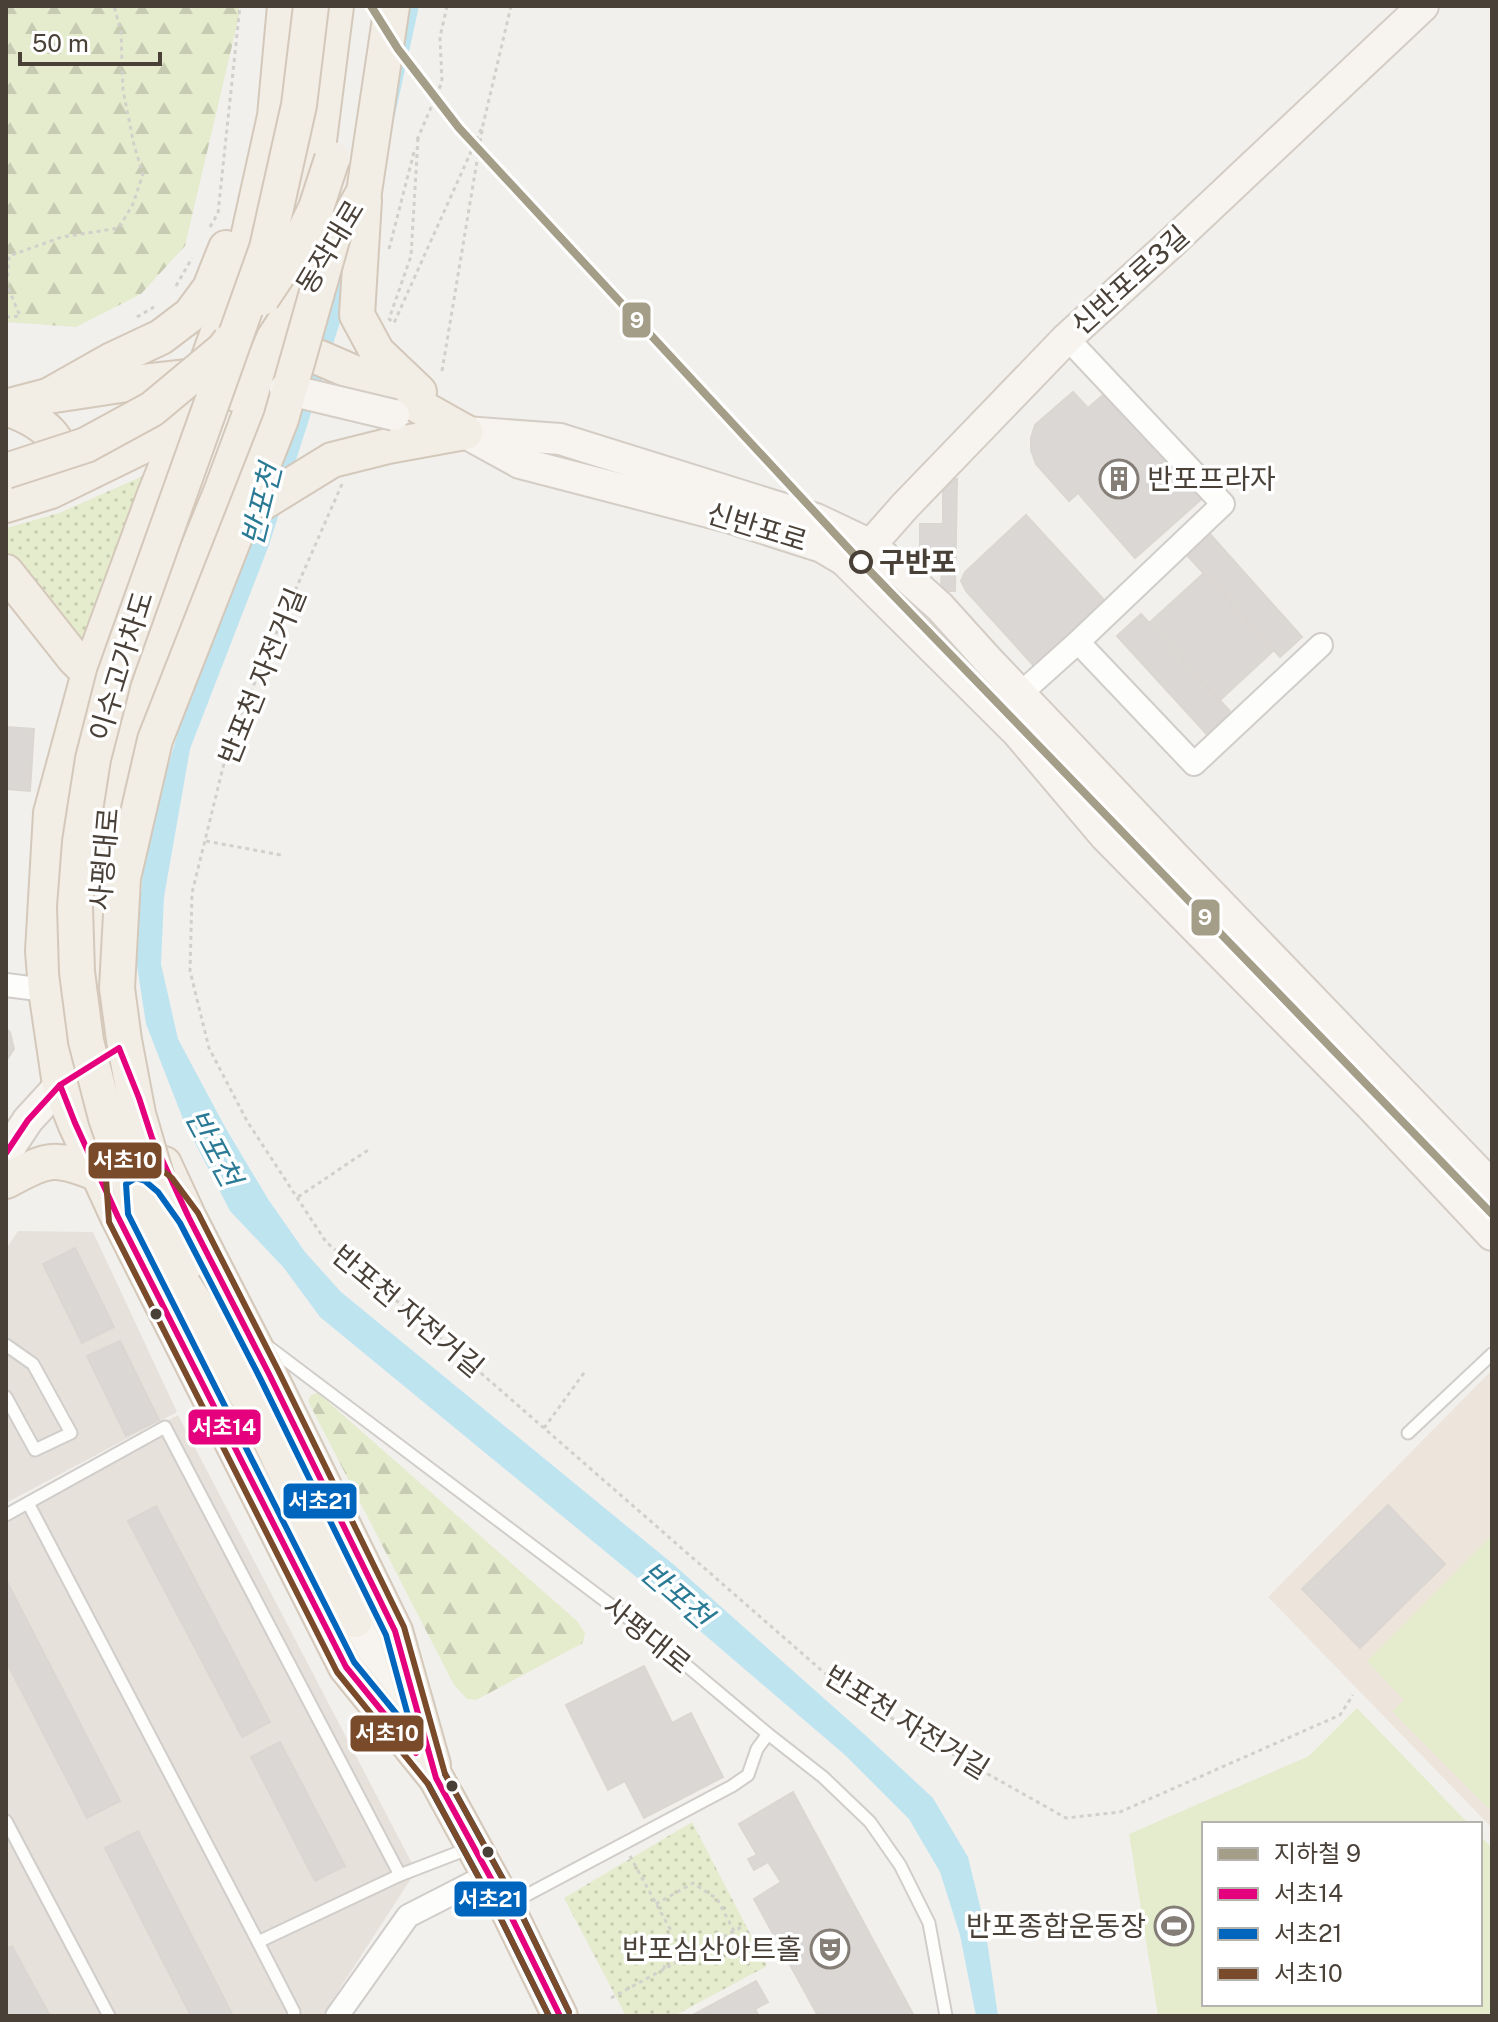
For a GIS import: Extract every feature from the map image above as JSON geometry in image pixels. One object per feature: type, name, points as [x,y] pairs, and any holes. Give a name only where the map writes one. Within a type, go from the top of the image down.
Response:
[{"type":"main road","points":[[180,429],[242,265],[275,116],[285,6]]},
{"type":"main road","name":"이수고가차도","points":[[311,6],[299,105],[267,248],[114,677],[93,759],[80,842],[75,907],[77,972],[86,1041],[106,1118],[131,1190],[153,1239],[208,1322],[271,1441],[355,1620]]},
{"type":"main road","points":[[336,6],[318,148],[285,342],[378,383],[465,432]]},
{"type":"main road","name":"동작대로","points":[[6,471],[86,445],[152,409],[224,349],[274,283],[316,208],[332,159],[354,6]]},
{"type":"main road","name":"이수고가차도","points":[[208,1322],[162,1196],[138,1114],[117,988],[123,878],[155,740],[285,404],[335,229],[371,6]]},
{"type":"main road","name":"동작대로","points":[[265,392],[322,265],[364,192],[392,6]]},
{"type":"main road","name":"신반포로3길","points":[[851,567],[905,506],[1067,338],[1423,6]]},
{"type":"main road","points":[[48,396],[161,337],[190,315],[210,288],[275,116]]},
{"type":"main road","points":[[364,192],[357,315],[377,352],[465,432]]},
{"type":"main road","points":[[6,408],[48,396],[203,374],[265,392]]},
{"type":"main road","points":[[6,505],[51,491],[265,392]]},
{"type":"main road","name":"신반포로","points":[[265,392],[394,415],[465,432],[560,439],[816,519],[871,545],[940,607],[1492,1186]]},
{"type":"main road","name":"사평대로","points":[[265,392],[226,478],[133,707],[111,785],[97,875],[98,982],[152,1138],[395,1631],[436,1778]]},
{"type":"main road","points":[[6,408],[42,424],[58,444],[62,465],[51,491]]},
{"type":"main road","name":"사평대로","points":[[180,429],[89,673],[51,813],[43,951],[46,990],[65,1081],[98,1174],[118,1217],[346,1667],[436,1778]]},
{"type":"main road","points":[[198,550],[241,516],[388,446],[465,432]]},
{"type":"main road","name":"신반포로","points":[[465,432],[520,463],[742,521],[822,547],[844,560],[1017,732],[1105,836],[1352,1087],[1492,1235]]},
{"type":"main road","points":[[6,572],[89,673]]},
{"type":"main road","points":[[6,1153],[28,1120],[65,1081],[119,1048]]},
{"type":"main road","points":[[65,1081],[82,1083],[106,1106],[189,1218]]},
{"type":"main road","points":[[6,1181],[39,1165],[61,1161],[98,1174]]},
{"type":"main road","points":[[118,1217],[116,1180],[126,1171],[136,1167],[150,1172],[165,1185]]},
{"type":"main road","name":"사평대로","points":[[355,1620],[506,1906],[560,2016]]},
{"type":"street","points":[[1024,698],[1078,642],[1223,504],[1067,338]]},
{"type":"street","points":[[1078,642],[1194,764],[1321,645]]},
{"type":"street","points":[[6,985],[46,990]]},
{"type":"street","points":[[337,2016],[408,1916],[482,1860]]},
{"type":"lane","points":[[1024,698],[1070,764],[1492,1205]]},
{"type":"lane","points":[[1017,732],[1075,776],[1492,1215]]},
{"type":"lane","points":[[1324,1040],[1352,1087]]},
{"type":"lane","points":[[1360,1049],[1401,1113]]},
{"type":"lane","name":"사평대로","points":[[246,1330],[649,1634],[823,1777],[870,1822],[900,1865],[929,1923],[946,2016]]},
{"type":"lane","points":[[6,1345],[33,1364],[71,1433],[35,1450],[6,1397]]},
{"type":"lane","points":[[1408,1433],[1492,1354]]},
{"type":"lane","points":[[6,1515],[165,1427],[400,1875]]},
{"type":"lane","points":[[28,1503],[258,1942],[294,2012],[293,2016]]},
{"type":"lane","points":[[506,1906],[732,1786],[748,1775],[757,1749],[768,1734]]},
{"type":"lane","points":[[6,1821],[109,2016]]},
{"type":"lane","points":[[258,1942],[400,1875],[482,1860]]},
{"type":"path","points":[[6,317],[20,316],[7,285],[9,256],[62,237],[119,228],[133,204],[143,174],[123,90],[121,32],[114,6]]},
{"type":"path","points":[[204,237],[218,213],[240,6]]},
{"type":"path","points":[[388,250],[418,138],[442,82],[440,37],[447,6]]},
{"type":"path","points":[[442,371],[483,125],[511,6]]},
{"type":"path","points":[[418,138],[411,256],[389,319],[394,323],[483,125]]},
{"type":"path","points":[[176,286],[197,250]]},
{"type":"path","points":[[130,321],[156,306]]},
{"type":"path","name":"반포천 자전거길","points":[[337,471],[230,739],[192,893],[190,971],[209,1048],[247,1121],[326,1242],[836,1683],[915,1733],[1066,1818],[1120,1812],[1340,1715],[1353,1695]]},
{"type":"path","points":[[205,841],[281,855]]},
{"type":"path","points":[[298,1198],[371,1148]]},
{"type":"path","points":[[544,1428],[584,1373]]},
{"type":"path","points":[[623,1844],[670,1929],[664,1969]]},
{"type":"path","points":[[656,1904],[693,1883],[717,1899],[734,1931]]},
{"type":"path","points":[[611,1998],[745,1925]]},
{"type":"shaded area","points":[[18,1231],[93,1232],[177,1412],[6,1503],[6,1249]]},
{"type":"shaded area","points":[[1492,1370],[1492,1828],[1268,1597]]},
{"type":"shaded area","points":[[178,1415],[416,1871],[322,2016],[6,2016],[6,1509]]},
{"type":"green space","points":[[6,6],[239,6],[185,246],[141,294],[76,327],[6,322]]},
{"type":"green space","points":[[143,476],[83,652],[6,556],[6,528],[59,513]]},
{"type":"green space","points":[[318,1393],[577,1621],[585,1633],[583,1643],[476,1700],[467,1699],[454,1685],[308,1401],[311,1395]]},
{"type":"green space","points":[[1492,1535],[1492,1812],[1392,1711],[1404,1700],[1367,1661]]},
{"type":"green space","name":"반포종합운동장","points":[[1357,1708],[1467,1822],[1202,1822],[1202,2006],[1482,2006],[1482,1837],[1492,1848],[1492,2016],[1158,2016],[1129,1834],[1309,1756]]},
{"type":"green space","points":[[692,1822],[767,1966],[674,2016],[626,2016],[564,1898]]},
{"type":"water","name":"반포천","points":[[396,6],[419,6],[370,228],[269,545],[190,749],[164,897],[161,964],[178,1039],[268,1199],[305,1252],[341,1292],[673,1564],[933,1798],[968,1857],[985,1927],[998,2016],[976,2016],[960,1935],[940,1872],[909,1819],[845,1755],[657,1594],[320,1317],[284,1268],[230,1211],[183,1119],[146,1024],[135,953],[146,842],[190,691],[342,226]]},
{"type":"building","name":"반포프라자","points":[[1110,389],[1205,496],[1135,558],[1078,493],[1069,501],[1036,464],[1031,450],[1035,425],[1073,392],[1088,408]]},
{"type":"building","points":[[943,479],[957,479],[955,591],[941,591],[942,549],[920,548],[920,524],[943,524]]},
{"type":"building","points":[[1026,515],[1105,601],[1034,666],[966,591],[961,581],[965,572]]},
{"type":"building","points":[[1209,533],[1302,637],[1280,657],[1186,554]]},
{"type":"building","points":[[1204,573],[1274,650],[1220,700],[1149,623]]},
{"type":"building","points":[[1141,614],[1237,719],[1213,741],[1117,636]]},
{"type":"building","points":[[6,727],[34,729],[30,791],[6,789]]},
{"type":"building","points":[[6,1029],[10,1032],[14,1049],[6,1061]]},
{"type":"building","points":[[75,1248],[114,1327],[82,1343],[43,1264]]},
{"type":"building","points":[[120,1341],[159,1420],[126,1436],[87,1356]]},
{"type":"building","points":[[1388,1505],[1445,1564],[1360,1648],[1302,1589]]},
{"type":"building","points":[[156,1506],[270,1722],[242,1737],[128,1521]]},
{"type":"building","points":[[6,1580],[120,1801],[87,1818],[6,1661]]},
{"type":"building","points":[[644,1666],[672,1723],[691,1713],[723,1777],[644,1818],[625,1781],[608,1790],[566,1705]]},
{"type":"building","points":[[280,1742],[345,1866],[315,1881],[251,1757]]},
{"type":"building","points":[[793,1792],[914,2016],[818,2016],[754,1899],[781,1882],[768,1862],[754,1870],[748,1859],[757,1855],[739,1824]]},
{"type":"building","points":[[138,1831],[233,2016],[191,2016],[105,1848]]},
{"type":"building","points":[[12,1946],[50,2016],[11,2016],[6,2007],[6,1949]]},
{"type":"building","points":[[756,1981],[768,2002],[755,2009],[759,2016],[691,2016]]},
{"type":"metro line","name":"9","points":[[371,6],[398,49],[459,128],[861,562],[1492,1214]]},
{"type":"transit line","name":"서초14","points":[[6,1153],[28,1120],[60,1085],[119,1048],[152,1138],[189,1218],[395,1631],[436,1778],[506,1906],[560,2016]]},
{"type":"transit line","name":"서초14","points":[[60,1085],[118,1217],[346,1667],[416,1753]]},
{"type":"transit line","name":"서초10","points":[[549,2016],[497,1911],[428,1784],[337,1672],[109,1222],[106,1178],[120,1163],[133,1157],[153,1163],[172,1178],[198,1213],[404,1627],[445,1774],[515,1901],[569,2012]]},
{"type":"transit line","name":"서초21","points":[[136,1178],[158,1192],[180,1223],[260,1378],[386,1635],[413,1734],[354,1662],[128,1214],[126,1184],[136,1178]]},
{"type":"transit line","name":"서초21","points":[[445,1774],[515,1901],[569,2012]]},
{"type":"transit line","name":"서초21","points":[[428,1784],[497,1911],[549,2016]]},
{"type":"place","name":"반포프라자","points":[[1119,479]]},
{"type":"place","name":"구반포","points":[[861,562]]},
{"type":"place","name":"반포종합운동장","points":[[1174,1926]]},
{"type":"place","name":"반포심산아트홀","points":[[830,1949]]}]
